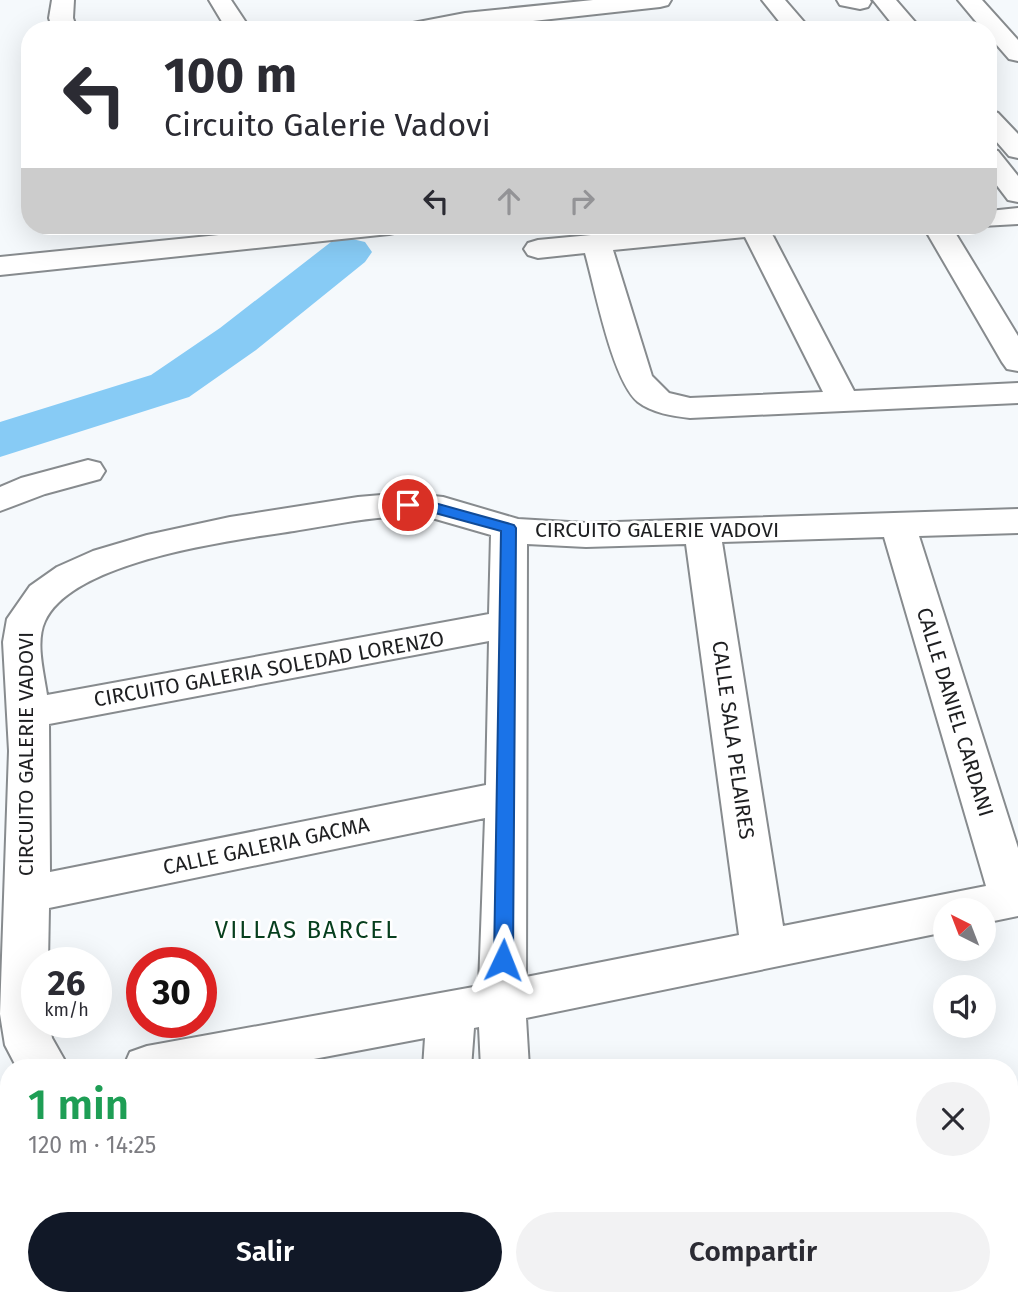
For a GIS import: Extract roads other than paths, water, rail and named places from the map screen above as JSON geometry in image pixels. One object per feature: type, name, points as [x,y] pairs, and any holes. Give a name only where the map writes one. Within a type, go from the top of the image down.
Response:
[{"type":"street","points":[[62,21],[63,0]]},
{"type":"street","points":[[465,20],[520,0]]},
{"type":"street","points":[[442,21],[660,0]]},
{"type":"street","points":[[884,0],[902,21]]},
{"type":"street","points":[[970,0],[989,21]]},
{"type":"street","points":[[855,1],[874,21]]},
{"type":"street","points":[[997,30],[1018,54]]},
{"type":"street","points":[[997,120],[1011,139]]},
{"type":"street","points":[[997,126],[1011,139]]},
{"type":"street","points":[[997,167],[1018,194]]},
{"type":"street","points":[[997,196],[1018,194]]},
{"type":"street","points":[[997,218],[1018,216]]},
{"type":"street","points":[[73,258],[79,235]]},
{"type":"street","points":[[0,266],[256,235]]},
{"type":"street","points":[[538,249],[684,235]]},
{"type":"street","points":[[766,235],[843,400]]},
{"type":"street","points":[[942,235],[1018,362]]},
{"type":"street","points":[[597,244],[636,376],[642,389],[655,400],[669,406],[690,408],[1018,393]]},
{"type":"street","points":[[0,500],[33,486],[88,471]]},
{"type":"street","name":"CIRCUITO GALERIE VADOVI","points":[[39,1059],[29,1045],[24,1014],[29,713],[23,639],[26,620],[38,600],[61,583],[141,547],[235,528],[393,504],[424,505],[540,534],[586,535],[1018,521]]},
{"type":"street","name":"CALLE DANIEL CARDANI","points":[[898,526],[1015,899]]},
{"type":"street","points":[[504,1059],[501,1002],[509,528]]},
{"type":"street","name":"CALLE SALA PELAIRES","points":[[702,531],[764,948]]},
{"type":"street","name":"CIRCUITO GALERIA SOLEDAD LORENZO","points":[[29,713],[509,624]]},
{"type":"street","name":"CALLE GALERIA GACMA","points":[[25,895],[506,797]]},
{"type":"street","points":[[996,903],[1015,899]]},
{"type":"street","points":[[196,1059],[451,1012],[933,915]]},
{"type":"street","points":[[448,1059],[451,1012]]},
{"type":"waterway","points":[[0,440],[170,386],[238,339],[348,252]]},
{"type":"district","name":"VILLAS BARCEL","points":[[307,930]]}]
